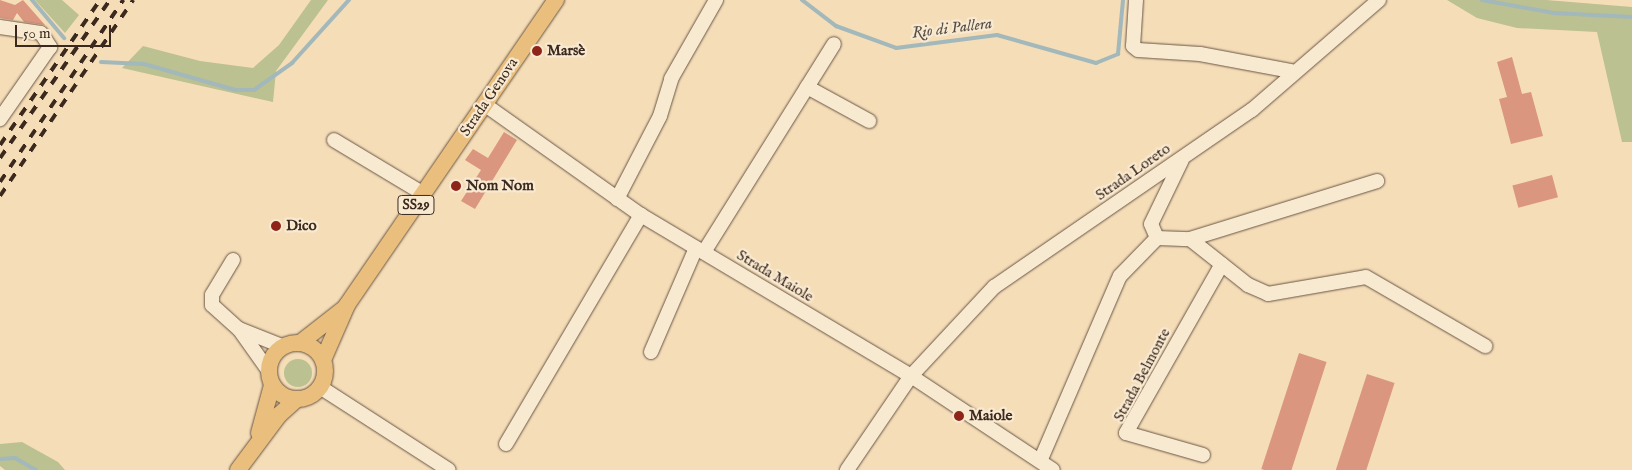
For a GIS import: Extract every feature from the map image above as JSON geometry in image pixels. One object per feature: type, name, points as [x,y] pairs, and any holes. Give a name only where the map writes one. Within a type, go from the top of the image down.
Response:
[{"type":"main road","name":"Strada Genova","points":[[320,387],[323,360],[348,305],[554,1]]},
{"type":"main road","name":"Strada Genova","points":[[282,346],[300,342],[348,305]]},
{"type":"main road","points":[[300,342],[312,346],[323,360]]},
{"type":"main road","points":[[258,440],[273,354],[282,346]]},
{"type":"main road","points":[[270,378],[280,394],[297,399]]},
{"type":"main road","points":[[238,470],[258,440],[297,399],[320,387]]},
{"type":"street","points":[[617,199],[660,116],[671,79],[716,0]]},
{"type":"street","points":[[1136,0],[1133,46],[1138,50],[1200,54],[1291,71]]},
{"type":"street","name":"Strada Loreto","points":[[847,470],[910,376],[994,287],[1252,110],[1291,71],[1379,0]]},
{"type":"street","points":[[0,27],[41,33],[50,47],[0,119]]},
{"type":"street","points":[[651,352],[700,250],[834,44]]},
{"type":"street","points":[[808,86],[869,121]]},
{"type":"street","name":"Strada Maiole","points":[[484,104],[641,215],[910,376],[1041,459],[1052,470]]},
{"type":"street","points":[[334,140],[424,194]]},
{"type":"street","points":[[1157,238],[1151,224],[1184,156]]},
{"type":"street","points":[[1041,459],[1120,276],[1157,238],[1190,239],[1376,181]]},
{"type":"street","points":[[506,444],[641,215]]},
{"type":"street","points":[[1190,239],[1248,286],[1268,294],[1366,277],[1485,346]]},
{"type":"street","points":[[233,260],[212,295],[212,306],[239,329],[270,378]]},
{"type":"street","name":"Strada Belmonte","points":[[1203,455],[1126,433],[1222,264]]},
{"type":"street","points":[[239,329],[282,346]]},
{"type":"street","points":[[320,387],[449,470]]},
{"type":"green space","points":[[35,0],[62,0],[79,15],[65,33]]},
{"type":"green space","points":[[311,0],[328,0],[276,71],[273,102],[122,68],[143,46],[200,61],[253,68],[279,45]]},
{"type":"green space","points":[[1447,0],[1546,0],[1632,7],[1632,142],[1622,142],[1597,32],[1517,28],[1477,18]]},
{"type":"green space","points":[[298,359],[308,363],[312,373],[308,383],[298,387],[288,383],[284,373],[288,363]]},
{"type":"green space","points":[[22,442],[58,462],[65,470],[5,470],[0,466],[0,444]]},
{"type":"building","points":[[0,0],[15,5],[23,0],[45,25],[24,22],[17,13],[13,20],[0,18]]},
{"type":"building","points":[[1512,57],[1522,94],[1531,92],[1543,136],[1511,144],[1499,99],[1507,97],[1497,62]]},
{"type":"building","points":[[504,132],[517,140],[475,209],[461,201],[481,170],[465,160],[473,149],[488,158]]},
{"type":"building","points":[[1552,175],[1558,197],[1518,208],[1512,186]]},
{"type":"building","points":[[1299,353],[1327,362],[1291,470],[1261,469]]},
{"type":"building","points":[[1367,374],[1395,383],[1366,470],[1336,470]]},
{"type":"waterway","name":"Rio di Pallera","points":[[32,0],[64,38]]},
{"type":"waterway","name":"Rio di Pallera","points":[[101,62],[144,64],[235,90],[254,90],[292,63],[349,0]]},
{"type":"waterway","name":"Rio di Pallera","points":[[802,0],[836,26],[896,48],[997,35],[1096,63],[1118,54],[1123,0]]},
{"type":"waterway","name":"Rio di Pallera","points":[[1482,0],[1554,13],[1632,17]]},
{"type":"waterway","points":[[0,459],[15,458],[36,470]]},
{"type":"railway","points":[[0,145],[100,0]]},
{"type":"railway","points":[[0,158],[110,0]]},
{"type":"railway","points":[[0,182],[123,0]]},
{"type":"railway","points":[[0,196],[133,0]]},
{"type":"place","name":"Marsè","points":[[537,51]]},
{"type":"place","name":"Nom Nom","points":[[456,186]]},
{"type":"place","name":"Dico","points":[[276,226]]},
{"type":"place","name":"Maiole","points":[[959,416]]}]
